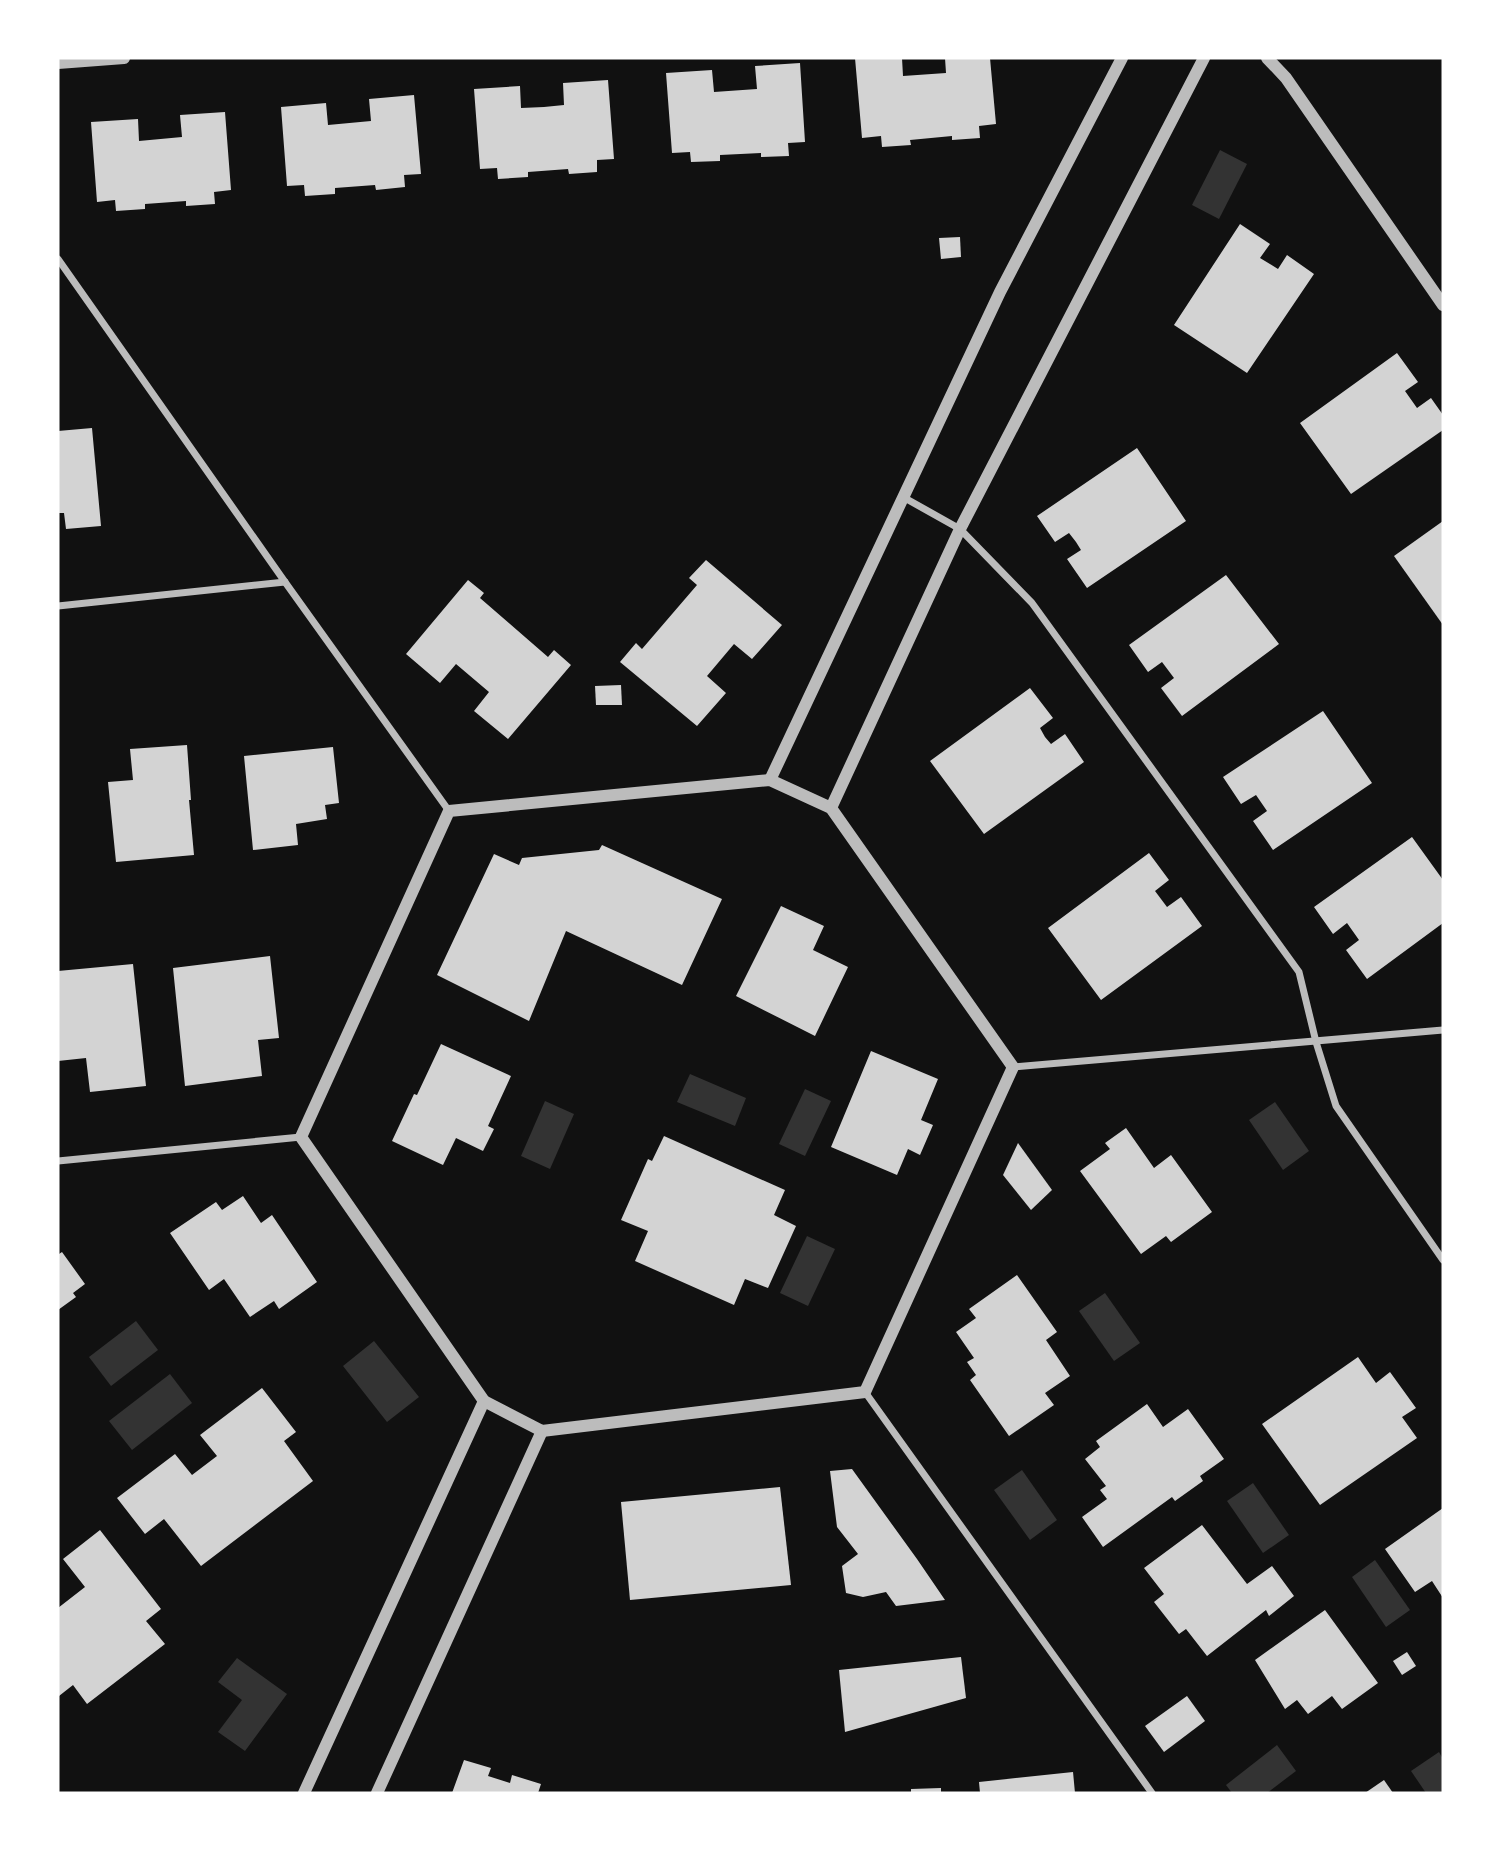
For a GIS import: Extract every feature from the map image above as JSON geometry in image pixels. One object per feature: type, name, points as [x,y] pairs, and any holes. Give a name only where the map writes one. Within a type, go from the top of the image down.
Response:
[{"type":"street","points":[[58,64],[124,58]]},
{"type":"street","points":[[770,779],[1000,292],[1122,58]]},
{"type":"street","points":[[831,808],[960,528],[1204,58]]},
{"type":"street","points":[[1267,58],[1286,78],[1443,304]]},
{"type":"street","points":[[58,259],[449,811]]},
{"type":"street","points":[[902,497],[960,528],[1032,603],[1299,972],[1316,1042],[1336,1106],[1443,1260]]},
{"type":"street","points":[[58,606],[285,582]]},
{"type":"street","points":[[449,811],[770,779],[831,808],[1013,1067]]},
{"type":"street","points":[[301,1137],[449,811]]},
{"type":"street","points":[[1013,1067],[1443,1030]]},
{"type":"street","points":[[865,1392],[1013,1067]]},
{"type":"street","points":[[58,1161],[301,1137]]},
{"type":"street","points":[[301,1137],[484,1401],[542,1431],[865,1392]]},
{"type":"street","points":[[865,1392],[1152,1793]]},
{"type":"street","points":[[304,1793],[484,1401]]},
{"type":"street","points":[[377,1793],[542,1431]]},
{"type":"shaded area","points":[[1220,150],[1247,164],[1219,219],[1192,205]]},
{"type":"shaded area","points":[[690,1074],[746,1098],[735,1126],[677,1102]]},
{"type":"shaded area","points":[[805,1089],[831,1101],[805,1156],[779,1144]]},
{"type":"shaded area","points":[[545,1101],[574,1114],[550,1169],[521,1156]]},
{"type":"shaded area","points":[[1275,1102],[1309,1151],[1283,1170],[1249,1120]]},
{"type":"shaded area","points":[[807,1236],[835,1249],[808,1306],[780,1293]]},
{"type":"shaded area","points":[[1105,1293],[1140,1343],[1114,1361],[1079,1311]]},
{"type":"shaded area","points":[[136,1321],[158,1350],[111,1386],[89,1357]]},
{"type":"shaded area","points":[[374,1341],[419,1397],[387,1422],[343,1366]]},
{"type":"shaded area","points":[[170,1374],[192,1403],[132,1450],[109,1421]]},
{"type":"shaded area","points":[[1022,1470],[1057,1520],[1030,1540],[994,1490]]},
{"type":"shaded area","points":[[1253,1483],[1289,1535],[1263,1553],[1227,1501]]},
{"type":"shaded area","points":[[1375,1560],[1410,1610],[1386,1627],[1352,1577]]},
{"type":"shaded area","points":[[237,1658],[287,1694],[245,1751],[218,1732],[242,1700],[218,1682]]},
{"type":"shaded area","points":[[1277,1745],[1296,1771],[1267,1793],[1232,1793],[1226,1785]]},
{"type":"shaded area","points":[[1439,1752],[1443,1759],[1443,1793],[1426,1793],[1411,1771]]},
{"type":"building","points":[[855,58],[902,58],[903,76],[946,73],[945,58],[990,58],[996,124],[979,126],[980,138],[952,140],[952,136],[910,140],[911,145],[882,147],[881,136],[862,138]]},
{"type":"building","points":[[800,63],[805,142],[788,143],[789,156],[761,157],[761,153],[720,155],[720,161],[691,162],[690,152],[672,153],[666,73],[712,70],[714,92],[757,89],[755,66]]},
{"type":"building","points":[[608,80],[614,159],[597,160],[597,172],[569,174],[568,169],[528,172],[528,177],[498,179],[497,168],[480,169],[474,89],[520,86],[521,108],[544,107],[564,105],[563,83]]},
{"type":"building","points":[[414,95],[421,174],[404,175],[405,187],[376,190],[375,185],[335,188],[335,194],[305,196],[304,185],[287,186],[281,107],[326,103],[328,125],[371,121],[369,99]]},
{"type":"building","points":[[225,112],[231,190],[214,192],[215,204],[186,206],[186,201],[145,204],[145,209],[116,211],[115,200],[97,202],[91,122],[138,119],[139,141],[182,137],[180,115]]},
{"type":"building","points":[[1240,224],[1270,244],[1260,258],[1278,269],[1287,255],[1314,274],[1247,373],[1174,325]]},
{"type":"building","points":[[960,237],[961,257],[941,259],[939,238]]},
{"type":"building","points":[[1397,353],[1418,382],[1405,391],[1417,408],[1431,398],[1443,415],[1443,430],[1351,494],[1300,423]]},
{"type":"building","points":[[92,428],[101,526],[66,529],[64,513],[58,513],[58,431]]},
{"type":"building","points":[[1137,448],[1186,521],[1087,588],[1067,559],[1081,550],[1076,542],[1069,533],[1055,542],[1037,516]]},
{"type":"building","points":[[1443,521],[1443,625],[1394,556]]},
{"type":"building","points":[[706,560],[782,625],[752,659],[734,644],[707,676],[726,693],[697,726],[620,662],[636,643],[642,649],[697,585],[689,578]]},
{"type":"building","points":[[1226,575],[1279,644],[1182,716],[1161,688],[1174,678],[1162,662],[1148,672],[1129,645]]},
{"type":"building","points":[[468,580],[484,593],[480,598],[548,657],[554,650],[571,665],[508,739],[474,711],[489,692],[456,664],[440,683],[406,654]]},
{"type":"building","points":[[621,685],[622,705],[596,705],[595,686]]},
{"type":"building","points":[[1030,688],[1053,718],[1040,728],[1045,737],[1051,744],[1065,734],[1084,762],[984,834],[930,761]]},
{"type":"building","points":[[1323,711],[1372,783],[1273,850],[1253,821],[1267,811],[1256,795],[1241,804],[1223,777]]},
{"type":"building","points":[[187,745],[194,855],[116,862],[108,782],[133,780],[130,749]]},
{"type":"building","points":[[333,747],[339,803],[325,805],[327,819],[296,824],[298,845],[253,850],[244,756]]},
{"type":"building","points":[[1412,837],[1443,880],[1443,923],[1367,979],[1346,950],[1359,940],[1347,923],[1333,934],[1314,907]]},
{"type":"building","points":[[602,845],[722,899],[682,985],[566,931],[529,1021],[437,975],[494,854],[519,865],[522,858],[599,850]]},
{"type":"building","points":[[1149,853],[1169,880],[1155,891],[1167,907],[1181,897],[1202,926],[1101,1000],[1048,928]]},
{"type":"building","points":[[781,906],[824,926],[813,950],[848,967],[815,1036],[736,996]]},
{"type":"building","points":[[270,956],[279,1038],[258,1040],[262,1076],[185,1086],[173,968]]},
{"type":"building","points":[[133,964],[146,1086],[90,1092],[86,1058],[58,1061],[58,971]]},
{"type":"building","points":[[441,1044],[511,1076],[488,1126],[494,1129],[483,1151],[456,1138],[443,1165],[392,1141]]},
{"type":"building","points":[[871,1051],[938,1079],[921,1120],[933,1125],[920,1155],[908,1149],[897,1175],[831,1147]]},
{"type":"building","points":[[1126,1128],[1154,1168],[1171,1155],[1212,1212],[1171,1242],[1166,1236],[1141,1254],[1080,1171],[1110,1149],[1105,1143]]},
{"type":"building","points":[[664,1136],[785,1190],[774,1215],[796,1226],[768,1288],[745,1279],[734,1305],[635,1261],[648,1231],[621,1220],[648,1159],[652,1161]]},
{"type":"building","points":[[1018,1143],[1052,1190],[1031,1210],[1003,1175]]},
{"type":"building","points":[[243,1196],[261,1223],[272,1215],[317,1282],[279,1309],[274,1301],[250,1317],[224,1279],[209,1290],[170,1233],[216,1202],[222,1210]]},
{"type":"building","points":[[58,1251],[59,1254],[62,1252],[85,1284],[73,1293],[76,1297],[58,1310]]},
{"type":"building","points":[[1017,1275],[1057,1332],[1046,1340],[1070,1376],[1045,1393],[1054,1405],[1009,1436],[970,1380],[976,1375],[967,1362],[974,1358],[956,1332],[976,1318],[969,1309]]},
{"type":"building","points":[[1358,1357],[1376,1383],[1390,1372],[1416,1408],[1402,1417],[1417,1438],[1320,1505],[1262,1424]]},
{"type":"building","points":[[262,1388],[296,1432],[284,1441],[313,1481],[201,1566],[164,1519],[145,1534],[117,1498],[175,1454],[192,1475],[217,1456],[200,1435]]},
{"type":"building","points":[[1147,1404],[1163,1427],[1188,1409],[1224,1459],[1200,1476],[1203,1481],[1175,1501],[1172,1497],[1103,1547],[1082,1517],[1107,1499],[1100,1490],[1106,1486],[1085,1459],[1100,1447],[1096,1441]]},
{"type":"building","points":[[852,1469],[945,1600],[896,1606],[886,1592],[863,1597],[846,1593],[842,1566],[858,1554],[837,1527],[830,1471]]},
{"type":"building","points":[[780,1487],[791,1585],[630,1600],[621,1502]]},
{"type":"building","points":[[1443,1508],[1443,1598],[1432,1581],[1415,1592],[1385,1549]]},
{"type":"building","points":[[1202,1525],[1247,1584],[1272,1566],[1294,1596],[1269,1616],[1266,1610],[1207,1656],[1186,1629],[1179,1634],[1154,1602],[1164,1594],[1144,1568]]},
{"type":"building","points":[[100,1530],[161,1609],[146,1621],[165,1644],[87,1704],[73,1685],[59,1696],[58,1694],[58,1608],[85,1587],[63,1559]]},
{"type":"building","points":[[1325,1610],[1378,1683],[1342,1709],[1332,1696],[1308,1714],[1297,1700],[1285,1709],[1255,1660]]},
{"type":"building","points":[[1407,1652],[1416,1666],[1402,1675],[1393,1661]]},
{"type":"building","points":[[961,1657],[966,1698],[845,1732],[839,1670]]},
{"type":"building","points":[[1187,1696],[1205,1721],[1164,1752],[1145,1726]]},
{"type":"building","points":[[464,1760],[491,1768],[488,1776],[510,1783],[512,1775],[541,1784],[538,1793],[452,1793]]},
{"type":"building","points":[[1073,1772],[1075,1793],[980,1793],[979,1782]]},
{"type":"building","points":[[1384,1780],[1393,1793],[1365,1793]]},
{"type":"building","points":[[941,1788],[941,1793],[911,1793],[911,1789]]}]
